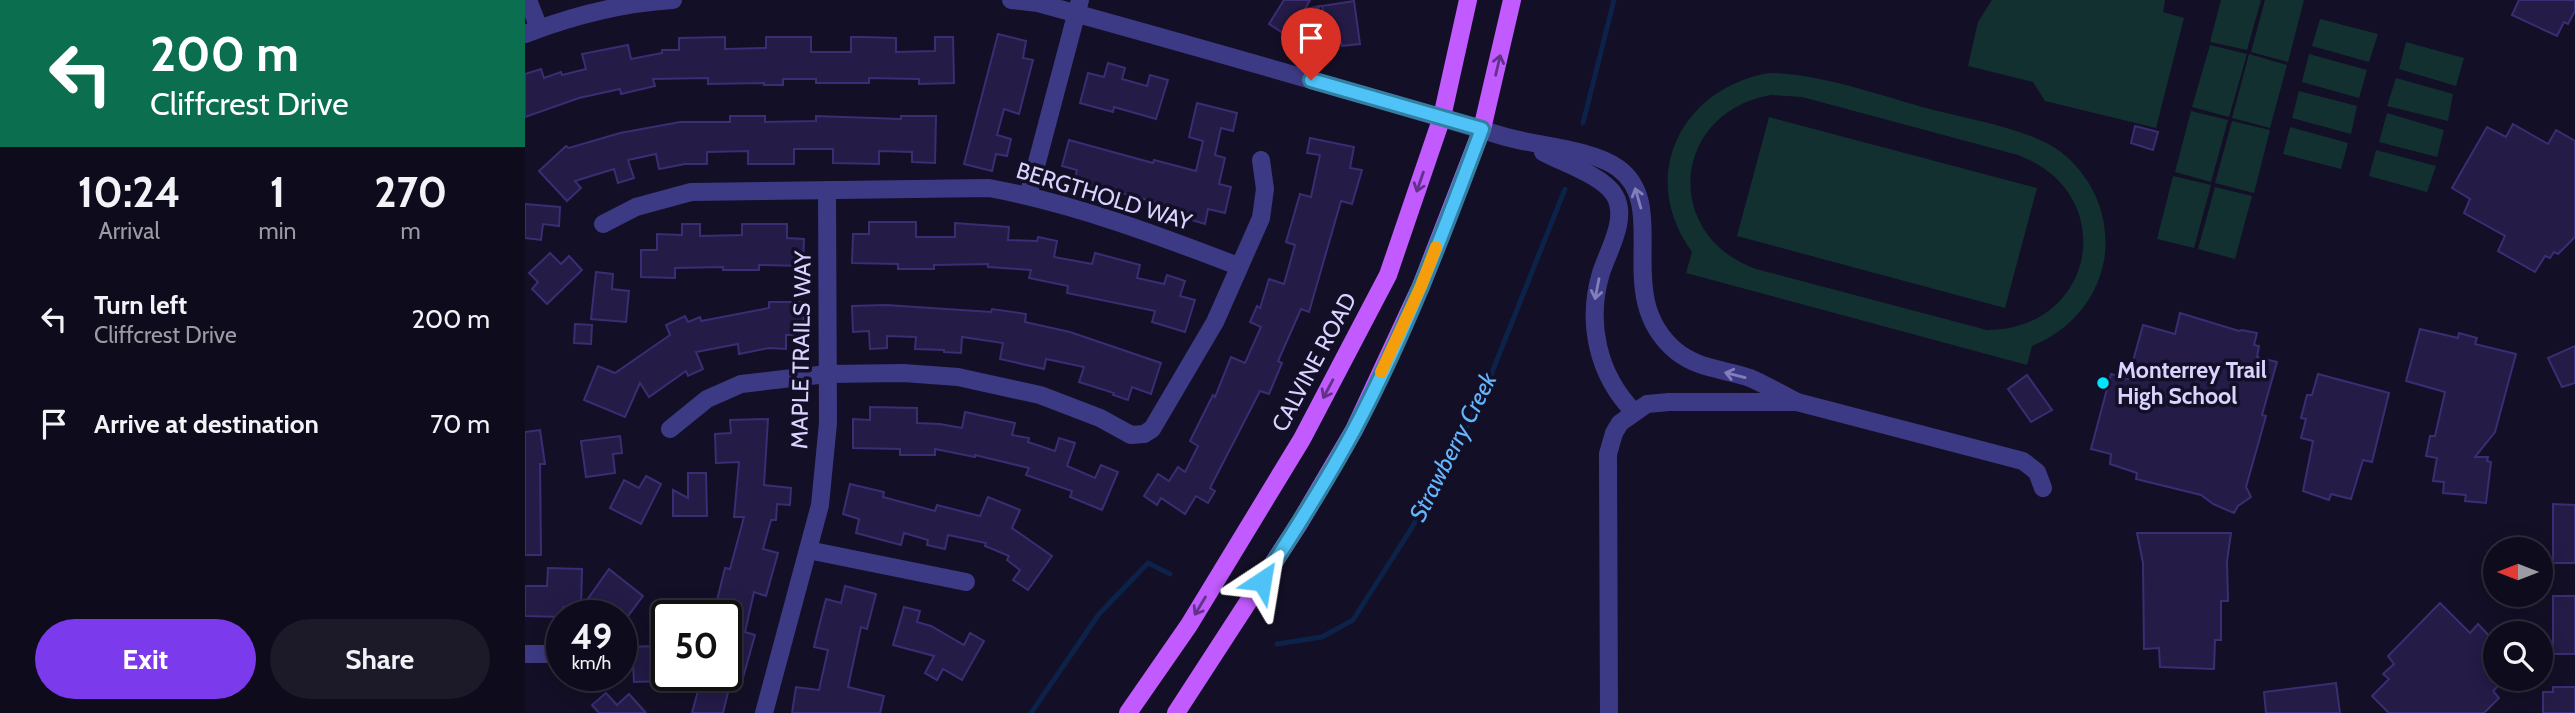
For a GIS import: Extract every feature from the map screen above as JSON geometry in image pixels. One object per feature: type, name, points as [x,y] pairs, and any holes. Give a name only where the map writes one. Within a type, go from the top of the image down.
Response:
[{"type":"main road","name":"CALVINE ROAD","points":[[1128,713],[1196,613],[1302,439],[1388,275],[1442,117],[1468,0]]},
{"type":"main road","points":[[1176,713],[1300,522],[1354,430],[1421,286],[1482,129],[1512,0]]},
{"type":"street","points":[[528,0],[532,31],[614,8],[673,0]]},
{"type":"street","points":[[1011,0],[1078,7],[1514,139],[1601,158],[1628,177],[1636,190],[1641,214],[1643,299],[1653,324],[1676,351],[1694,362],[1749,378],[1797,402],[2023,461],[2037,472],[2043,488]]},
{"type":"street","points":[[1028,195],[1078,7]]},
{"type":"street","points":[[1514,139],[1605,183],[1615,196],[1620,215],[1596,290],[1594,321],[1599,352],[1609,380],[1618,397],[1634,412]]},
{"type":"street","points":[[670,429],[707,398],[741,384],[827,374],[904,373],[958,377],[1061,401],[1131,435],[1144,434],[1152,429],[1205,339],[1261,218],[1265,203],[1261,160]]},
{"type":"street","name":"BERGTHOLD WAY","points":[[603,224],[655,200],[691,192],[989,188],[1028,195],[1155,234],[1238,267]]},
{"type":"street","name":"MAPLE TRAILS WAY","points":[[764,713],[820,505],[828,423],[827,190]]},
{"type":"street","points":[[1609,713],[1608,453],[1614,433],[1634,412],[1647,404],[1797,402]]},
{"type":"street","points":[[808,550],[966,582]]},
{"type":"street","points":[[525,654],[546,654]]},
{"type":"green space","points":[[1992,0],[2165,0],[2163,12],[2184,18],[2156,128],[2045,101],[2033,82],[1968,66],[1978,22]]},
{"type":"green space","points":[[2221,0],[2261,0],[2247,50],[2210,42]]},
{"type":"green space","points":[[2265,0],[2304,0],[2288,62],[2251,52]]},
{"type":"green space","points":[[2320,19],[2378,34],[2369,62],[2312,46]]},
{"type":"green space","points":[[2406,42],[2464,58],[2456,86],[2399,69]]},
{"type":"green space","points":[[2210,45],[2247,54],[2229,117],[2192,107]]},
{"type":"green space","points":[[2249,54],[2287,65],[2270,128],[2232,118]]},
{"type":"green space","points":[[2309,54],[2367,70],[2359,98],[2302,82]]},
{"type":"green space","points":[[1769,73],[1809,77],[1998,126],[2048,144],[2073,162],[2098,200],[2106,245],[2095,289],[2069,323],[2032,346],[2027,365],[1686,273],[1692,252],[1676,223],[1668,194],[1669,166],[1677,140],[1691,116],[1712,97],[1738,82]],"holes":[[[1771,95],[1802,97],[2018,155],[2051,173],[2072,198],[2082,227],[2082,257],[2072,285],[2052,308],[2024,324],[1987,330],[1756,269],[1725,252],[1704,230],[1693,203],[1691,176],[1698,149],[1714,125],[1738,106]]]},
{"type":"green space","points":[[2396,78],[2453,94],[2448,121],[2387,106]]},
{"type":"green space","points":[[2299,91],[2357,106],[2351,134],[2292,118]]},
{"type":"green space","points":[[2191,111],[2228,120],[2211,182],[2175,172]]},
{"type":"green space","points":[[2387,113],[2444,130],[2437,157],[2379,142]]},
{"type":"green space","points":[[1769,117],[2037,188],[2005,308],[1737,236]]},
{"type":"green space","points":[[2232,121],[2270,130],[2254,193],[2215,183]]},
{"type":"green space","points":[[2290,127],[2348,143],[2341,169],[2283,154]]},
{"type":"green space","points":[[2376,150],[2436,166],[2427,192],[2369,176]]},
{"type":"green space","points":[[2173,176],[2211,185],[2194,248],[2157,239]]},
{"type":"green space","points":[[2215,187],[2252,196],[2235,259],[2198,249]]},
{"type":"building","points":[[1284,0],[1310,0],[1305,9],[1320,6],[1297,42],[1269,24]]},
{"type":"building","points":[[2519,0],[2575,0],[2575,11],[2568,24],[2564,22],[2557,36],[2512,15]]},
{"type":"building","points":[[1354,1],[1360,44],[1342,46],[1340,40],[1328,42],[1322,6]]},
{"type":"building","points":[[998,34],[1026,41],[1023,58],[1033,60],[1019,114],[1004,109],[997,135],[1011,139],[1007,156],[996,154],[992,171],[964,164]]},
{"type":"building","points":[[725,37],[725,49],[766,48],[766,37],[811,37],[811,52],[851,52],[851,37],[896,38],[896,52],[935,51],[935,37],[953,37],[954,83],[919,84],[919,79],[869,78],[869,83],[816,83],[816,79],[783,79],[783,85],[764,85],[708,84],[708,78],[653,79],[655,86],[621,94],[620,89],[579,98],[525,117],[525,74],[541,69],[544,78],[561,72],[562,75],[586,69],[582,54],[628,45],[631,59],[662,53],[662,50],[679,50],[679,38]]},
{"type":"building","points":[[1108,63],[1125,68],[1122,79],[1147,86],[1150,75],[1168,80],[1156,119],[1114,107],[1113,112],[1080,103],[1088,73],[1104,77]]},
{"type":"building","points":[[1197,103],[1237,113],[1233,131],[1221,128],[1215,155],[1225,158],[1219,184],[1231,187],[1225,213],[1208,209],[1205,224],[1159,210],[1160,203],[1074,183],[1077,170],[1062,166],[1069,140],[1153,163],[1154,160],[1196,171],[1203,141],[1189,137]]},
{"type":"building","points":[[730,116],[765,116],[765,122],[816,121],[816,116],[901,119],[901,116],[936,116],[935,163],[912,162],[912,152],[879,151],[879,164],[833,163],[833,149],[794,149],[794,164],[748,164],[748,151],[707,152],[707,164],[685,164],[659,169],[656,154],[628,160],[634,178],[618,183],[614,169],[575,181],[581,188],[567,201],[539,171],[566,146],[569,148],[620,133],[680,122],[730,122]]},
{"type":"building","points":[[2513,124],[2548,144],[2556,130],[2575,141],[2575,237],[2558,254],[2554,252],[2550,258],[2545,256],[2535,272],[2498,251],[2505,236],[2464,213],[2470,199],[2452,188],[2487,127],[2506,137]]},
{"type":"building","points":[[2135,126],[2158,132],[2153,150],[2131,143]]},
{"type":"building","points":[[1310,138],[1354,147],[1350,168],[1362,170],[1352,204],[1341,201],[1309,312],[1301,309],[1278,361],[1282,363],[1269,394],[1260,391],[1210,488],[1215,491],[1208,503],[1196,496],[1185,514],[1161,498],[1157,505],[1144,496],[1158,474],[1169,481],[1178,467],[1185,472],[1198,446],[1190,441],[1213,395],[1215,397],[1231,357],[1245,363],[1261,327],[1250,322],[1257,306],[1260,308],[1269,279],[1284,284],[1295,245],[1286,242],[1300,194],[1311,197],[1320,155],[1307,153]]},
{"type":"building","points":[[525,204],[560,207],[559,226],[543,224],[541,240],[525,238]]},
{"type":"building","points":[[869,222],[916,222],[916,237],[955,237],[955,223],[1009,227],[1008,240],[1037,241],[1038,237],[1057,241],[1054,257],[1092,264],[1095,253],[1140,265],[1137,278],[1164,284],[1167,275],[1185,281],[1180,296],[1195,300],[1185,332],[1152,322],[1155,311],[1067,293],[1068,286],[1029,278],[1031,270],[988,267],[988,264],[898,269],[898,264],[852,263],[853,234],[869,234]]},
{"type":"building","points":[[682,224],[700,224],[700,236],[742,235],[742,224],[787,224],[787,238],[804,239],[803,266],[759,265],[759,270],[723,270],[723,267],[675,268],[675,278],[641,277],[641,250],[657,250],[657,234],[682,235]]},
{"type":"building","points":[[550,253],[561,264],[569,256],[582,270],[547,304],[532,289],[538,282],[529,273]]},
{"type":"building","points":[[596,272],[613,274],[612,289],[629,291],[626,322],[591,319]]},
{"type":"building","points":[[769,302],[804,302],[803,335],[786,335],[786,349],[769,348],[739,354],[738,344],[696,352],[703,369],[688,376],[686,371],[649,397],[640,383],[625,417],[584,400],[598,366],[615,373],[670,335],[666,325],[685,316],[688,322],[700,317],[701,321],[769,308]]},
{"type":"building","points":[[886,305],[991,312],[992,309],[1026,314],[1025,322],[1070,332],[1161,363],[1151,394],[1132,387],[1128,400],[1079,382],[1084,367],[1046,359],[1044,369],[1000,359],[1003,343],[962,337],[961,353],[944,352],[915,349],[916,337],[887,336],[887,348],[870,349],[869,331],[853,332],[852,306]]},
{"type":"building","points":[[2180,313],[2239,331],[2257,333],[2254,345],[2259,346],[2257,357],[2277,362],[2262,415],[2266,416],[2246,487],[2251,497],[2238,506],[2234,513],[2213,504],[2201,495],[2136,479],[2137,473],[2110,464],[2111,454],[2091,449],[2111,374],[2128,379],[2143,325],[2175,334]]},
{"type":"building","points":[[575,324],[592,325],[591,344],[574,343]]},
{"type":"building","points":[[2420,329],[2458,338],[2459,333],[2477,338],[2475,344],[2516,354],[2495,432],[2475,457],[2488,457],[2487,461],[2491,462],[2486,503],[2465,501],[2466,495],[2443,493],[2444,482],[2433,481],[2437,458],[2426,456],[2430,436],[2435,436],[2445,392],[2406,381]]},
{"type":"building","points":[[2575,346],[2575,383],[2562,387],[2548,358]]},
{"type":"building","points":[[2318,374],[2389,393],[2372,462],[2363,460],[2351,499],[2331,494],[2329,500],[2303,491],[2313,441],[2301,438],[2306,419],[2301,418],[2307,395],[2312,395]]},
{"type":"building","points":[[2027,375],[2052,410],[2031,422],[2008,389]]},
{"type":"building","points":[[870,407],[917,408],[917,423],[962,428],[965,412],[1015,423],[1012,435],[1029,438],[1028,442],[1055,451],[1059,438],[1075,443],[1067,466],[1095,478],[1101,465],[1118,472],[1102,510],[1070,497],[1072,491],[1026,475],[1029,468],[935,449],[935,455],[900,455],[900,449],[853,448],[853,419],[870,420]]},
{"type":"building","points":[[768,419],[764,485],[791,488],[790,505],[777,504],[776,520],[771,520],[763,549],[778,553],[766,596],[754,592],[745,632],[755,635],[743,678],[742,600],[717,600],[725,568],[730,569],[744,517],[734,517],[739,462],[716,463],[715,434],[731,433],[730,420]]},
{"type":"building","points":[[540,430],[545,464],[540,464],[541,555],[525,555],[525,432]]},
{"type":"building","points":[[620,436],[622,453],[613,454],[615,473],[586,477],[581,441]]},
{"type":"building","points":[[688,473],[706,473],[707,516],[673,516],[673,490],[688,498]]},
{"type":"building","points":[[646,476],[661,484],[641,524],[610,508],[624,480],[639,488]]},
{"type":"building","points":[[850,484],[884,492],[883,497],[935,511],[937,505],[980,516],[988,497],[1020,510],[1012,528],[1052,556],[1028,590],[1013,580],[1020,570],[1007,560],[1009,556],[985,546],[986,543],[948,535],[945,549],[927,545],[928,540],[904,533],[901,545],[856,533],[859,519],[843,514]]},
{"type":"building","points":[[2553,504],[2575,505],[2575,563],[2553,563]]},
{"type":"building","points":[[2137,533],[2231,533],[2227,561],[2228,601],[2221,601],[2221,640],[2215,640],[2214,669],[2160,667],[2159,648],[2144,649],[2143,563]]},
{"type":"building","points":[[548,568],[582,569],[581,600],[546,600],[546,617],[525,616],[525,586],[547,586]]},
{"type":"building","points":[[609,569],[643,596],[637,604],[637,600],[587,600]]},
{"type":"building","points":[[845,586],[876,594],[867,629],[861,627],[848,687],[884,696],[880,713],[792,713],[796,687],[819,690],[828,650],[814,647],[818,630],[826,599],[841,603]]},
{"type":"building","points":[[2553,596],[2575,596],[2575,654],[2553,654]]},
{"type":"building","points":[[2440,603],[2470,633],[2478,624],[2483,629],[2483,691],[2493,691],[2499,698],[2484,713],[2389,713],[2372,696],[2389,679],[2383,674],[2394,664],[2388,656]]},
{"type":"building","points":[[904,607],[920,611],[917,622],[931,626],[964,645],[970,633],[984,641],[962,680],[943,669],[937,680],[925,673],[934,656],[893,645]]},
{"type":"building","points":[[651,646],[651,681],[637,682],[637,647]]},
{"type":"building","points":[[2336,683],[2340,713],[2266,713],[2264,692]]},
{"type":"building","points":[[2553,687],[2575,687],[2575,713],[2543,713],[2543,692],[2553,691]]},
{"type":"building","points":[[698,691],[728,691],[723,713],[692,713]]},
{"type":"building","points":[[606,693],[617,705],[629,694],[646,713],[599,713],[592,705]]},
{"type":"waterway","name":"Strawberry Creek","points":[[1583,123],[1614,0]]},
{"type":"waterway","name":"Strawberry Creek","points":[[1277,644],[1322,637],[1353,620],[1411,529],[1479,405],[1565,189]]},
{"type":"waterway","name":"Strawberry Creek","points":[[1031,713],[1099,614],[1148,563],[1170,574]]},
{"type":"slow traffic","points":[[1381,372],[1436,247]]},
{"type":"place","name":"Monterrey Trail High School","points":[[2103,383]]},
{"type":"route","points":[[1262,581],[1354,430],[1421,286],[1482,129],[1311,80]]}]
